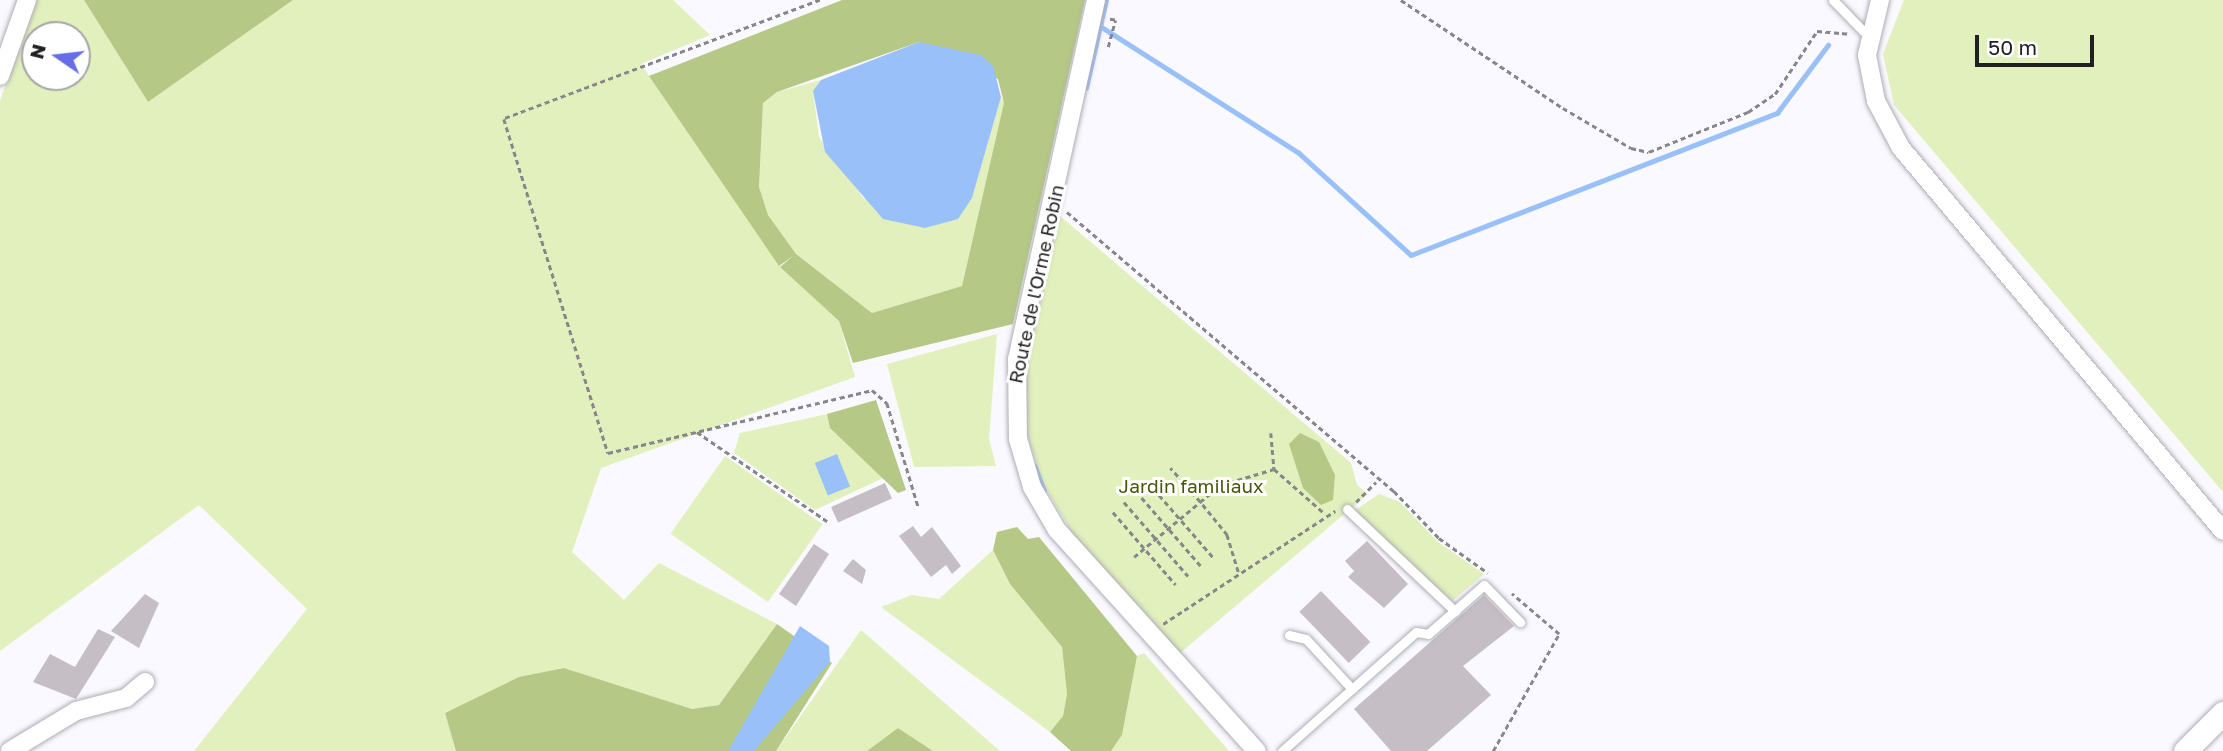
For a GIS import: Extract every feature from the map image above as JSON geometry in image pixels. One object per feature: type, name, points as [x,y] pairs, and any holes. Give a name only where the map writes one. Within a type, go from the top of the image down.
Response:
[{"type":"street","points":[[0,76],[27,0]]},
{"type":"street","name":"Route de l'Orme Robin","points":[[1096,0],[1017,359],[1017,439],[1032,488],[1057,530],[1149,635],[1257,751]]},
{"type":"street","points":[[1880,0],[1867,35],[1876,101],[1901,148],[2223,531]]},
{"type":"street","points":[[10,751],[76,711],[126,698],[145,682]]},
{"type":"street","points":[[2185,751],[2223,713]]},
{"type":"lane","points":[[1833,0],[1867,35]]},
{"type":"lane","points":[[1348,509],[1455,611]]},
{"type":"lane","points":[[1282,751],[1416,632],[1428,634],[1484,585],[1520,622]]},
{"type":"lane","points":[[1289,635],[1306,639],[1352,689]]},
{"type":"path","points":[[820,0],[505,119],[608,453],[872,390],[887,403],[918,506]]},
{"type":"path","points":[[1401,0],[1563,108],[1631,149],[1649,152],[1748,112],[1775,94],[1816,31],[1867,35]]},
{"type":"path","points":[[1108,19],[1115,20],[1108,47]]},
{"type":"path","points":[[1062,208],[1376,482],[1496,580]]},
{"type":"path","points":[[697,432],[827,521]]},
{"type":"path","points":[[1270,433],[1274,469],[1324,513]]},
{"type":"path","points":[[1170,468],[1227,535],[1238,572]]},
{"type":"path","points":[[1134,557],[1200,502],[1232,480],[1274,469]]},
{"type":"path","points":[[1149,482],[1213,557]]},
{"type":"path","points":[[1149,635],[1324,513],[1348,509],[1376,482]]},
{"type":"path","points":[[1136,491],[1201,566]]},
{"type":"path","points":[[1124,502],[1188,576]]},
{"type":"path","points":[[1113,512],[1176,585]]},
{"type":"path","points":[[1493,751],[1559,634],[1506,589]]},
{"type":"green space","points":[[35,0],[84,0],[148,102],[293,0],[673,0],[710,35],[641,64],[780,267],[839,321],[855,377],[601,468],[572,552],[624,600],[659,563],[777,624],[719,705],[692,709],[564,668],[445,712],[456,751],[194,751],[307,609],[199,505],[0,651],[0,101],[21,40],[21,91],[91,91],[91,21],[28,21]]},
{"type":"green space","points":[[84,0],[293,0],[148,102]]},
{"type":"green space","points":[[842,0],[1085,0],[1013,324],[853,363],[839,321],[780,267],[793,256],[779,266],[649,76]],"holes":[[[919,42],[998,79],[1004,103],[962,286],[872,313],[796,254],[768,215],[759,187],[763,103],[777,92]]]},
{"type":"green space","points":[[1904,0],[2223,0],[2223,492],[1894,105],[1883,54]]},
{"type":"green space","points":[[821,80],[813,91],[819,137],[864,199],[972,198],[1001,97],[1005,103],[962,286],[872,313],[795,253],[768,215],[759,187],[763,103],[777,92]]},
{"type":"green space","name":"Jardin familiaux","points":[[1060,216],[1351,463],[1357,485],[1368,494],[1179,654],[1077,541],[1044,485],[1027,435],[1025,373]]},
{"type":"green space","points":[[997,334],[989,439],[996,466],[914,467],[887,364]]},
{"type":"green space","points":[[876,400],[906,490],[898,493],[830,428],[827,414]]},
{"type":"green space","points":[[827,414],[831,428],[883,478],[815,510],[734,453],[740,433]]},
{"type":"green space","points":[[1300,433],[1319,442],[1335,475],[1333,500],[1321,505],[1303,488],[1289,444]]},
{"type":"green space","points":[[725,456],[822,524],[768,602],[671,534]]},
{"type":"green space","points":[[1379,494],[1400,502],[1438,542],[1484,574],[1452,601],[1354,511]]},
{"type":"green space","points":[[1017,527],[1028,539],[1039,537],[1137,656],[1122,735],[1111,751],[1071,751],[1050,732],[1063,716],[1067,694],[1062,647],[1010,584],[993,550],[997,532]]},
{"type":"green space","points":[[993,550],[1010,584],[1062,647],[1067,694],[1063,716],[1050,732],[881,607],[912,595],[939,599]]},
{"type":"green space","points":[[777,624],[832,663],[776,751],[456,751],[445,713],[519,677],[564,668],[692,709],[719,705]]},
{"type":"green space","points":[[861,630],[1000,751],[933,751],[898,728],[867,751],[776,751]]},
{"type":"green space","points":[[1144,653],[1229,751],[1111,751],[1122,735],[1137,656]]},
{"type":"green space","points":[[898,728],[933,751],[867,751]]},
{"type":"water","points":[[919,42],[981,55],[993,66],[1001,97],[972,198],[958,219],[925,228],[883,219],[825,152],[813,91],[821,80]]},
{"type":"water","points":[[837,454],[850,486],[828,495],[815,463]]},
{"type":"water","points":[[800,626],[829,646],[830,662],[754,751],[728,751]]},
{"type":"building","points":[[885,483],[892,499],[838,523],[831,507]]},
{"type":"building","points":[[913,526],[921,537],[932,527],[961,566],[952,574],[946,565],[931,577],[899,536]]},
{"type":"building","points":[[1367,541],[1408,584],[1384,608],[1348,577],[1354,571],[1345,561]]},
{"type":"building","points":[[814,544],[829,554],[796,606],[779,594]]},
{"type":"building","points":[[853,559],[866,570],[862,584],[843,571]]},
{"type":"building","points":[[1321,591],[1370,642],[1349,663],[1299,612]]},
{"type":"building","points":[[145,594],[159,603],[139,648],[111,631]]},
{"type":"building","points":[[1484,595],[1514,626],[1463,666],[1491,695],[1427,751],[1391,751],[1354,709]]},
{"type":"building","points":[[98,629],[115,637],[76,699],[33,682],[50,654],[75,667]]},
{"type":"waterway","points":[[1086,88],[1106,0]]},
{"type":"waterway","points":[[1100,26],[1299,153],[1411,255],[1777,113],[1828,45]]},
{"type":"waterway","points":[[1035,466],[1044,490]]}]
